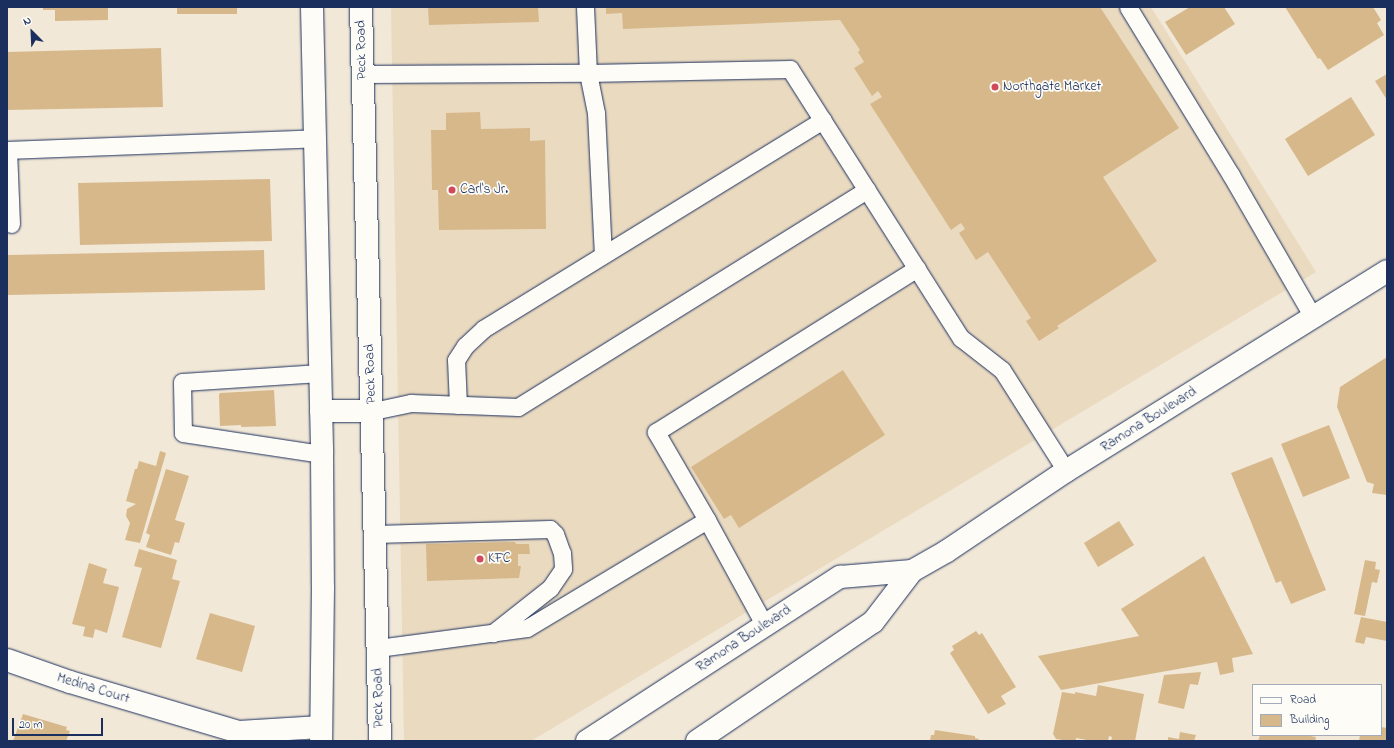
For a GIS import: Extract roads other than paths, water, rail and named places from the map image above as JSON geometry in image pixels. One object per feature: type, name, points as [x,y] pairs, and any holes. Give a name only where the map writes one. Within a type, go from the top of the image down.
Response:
[{"type":"main road","points":[[312,7],[322,454],[321,734]]},
{"type":"main road","name":"Peck Road","points":[[361,7],[380,741]]},
{"type":"main road","name":"Ramona Boulevard","points":[[697,741],[874,622],[912,571],[947,551],[1066,471],[1387,271]]},
{"type":"main road","points":[[321,411],[372,411]]},
{"type":"main road","name":"Ramona Boulevard","points":[[587,741],[840,577],[912,571]]},
{"type":"main road","name":"Medina Court","points":[[7,660],[239,737],[321,734]]},
{"type":"lane","points":[[585,7],[588,73],[596,113],[603,255]]},
{"type":"lane","points":[[1128,7],[1230,175],[1313,317]]},
{"type":"lane","points":[[362,74],[588,73],[790,69],[961,338],[1002,370],[1066,471]]},
{"type":"lane","points":[[458,405],[456,360],[465,346],[483,329],[823,120]]},
{"type":"lane","points":[[11,224],[8,150],[315,138]]},
{"type":"lane","points":[[372,411],[411,403],[518,407],[867,190]]},
{"type":"lane","points":[[765,626],[707,520],[656,432],[917,268]]},
{"type":"lane","points":[[320,373],[182,382],[183,433],[322,454]]},
{"type":"lane","points":[[378,648],[527,628],[707,520]]},
{"type":"lane","points":[[375,534],[550,529],[555,534],[562,554],[563,569],[550,588],[493,633]]},
{"type":"place","name":"Northgate Market","points":[[995,87]]},
{"type":"place","name":"Carl's Jr.","points":[[452,190]]},
{"type":"place","name":"KFC","points":[[480,559]]}]
